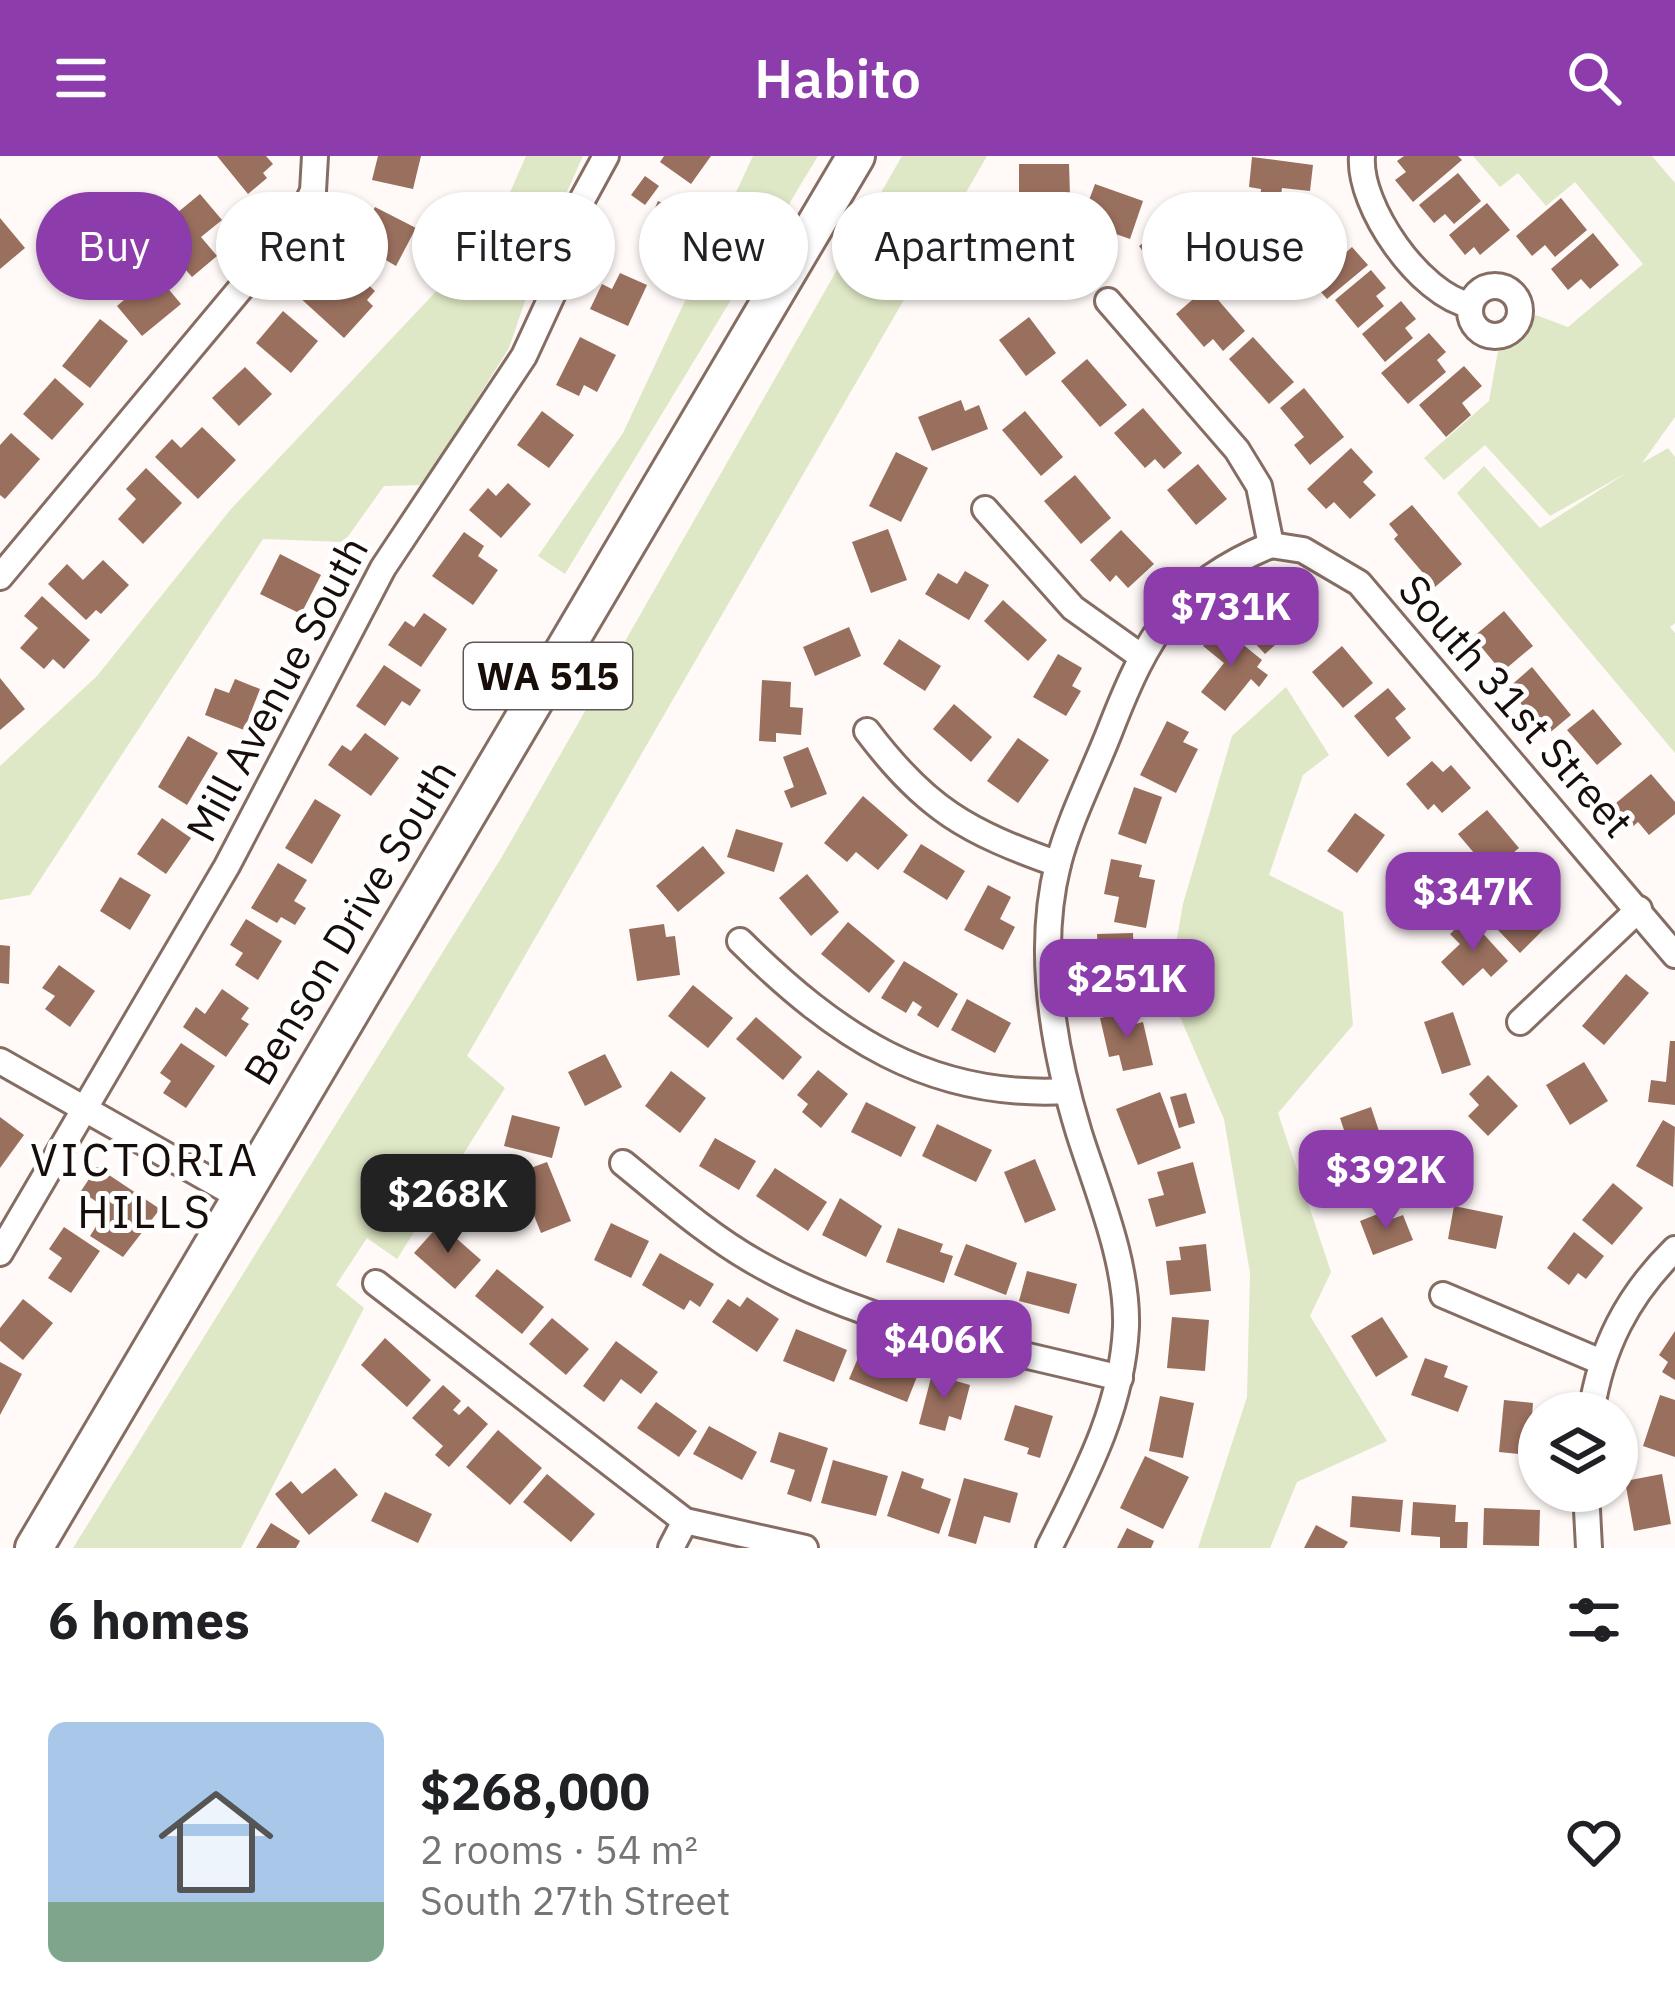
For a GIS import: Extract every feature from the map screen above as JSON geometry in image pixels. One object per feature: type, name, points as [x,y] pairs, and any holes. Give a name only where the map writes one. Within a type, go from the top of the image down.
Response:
[{"type":"main road","name":"Benson Drive South","points":[[34,1548],[856,156]]},
{"type":"street","points":[[0,578],[301,216],[313,191],[315,156]]},
{"type":"street","name":"Mill Avenue South","points":[[0,1253],[227,866],[383,568],[524,356],[554,289],[582,200],[606,156]]},
{"type":"street","points":[[1362,156],[1370,209],[1440,291],[1470,305]]},
{"type":"street","points":[[1049,1548],[1109,1427],[1126,1323],[1116,1254],[1066,1091],[1047,954],[1058,864],[1139,655],[1174,606],[1203,580],[1271,545],[1259,486],[1238,450],[1108,301]]},
{"type":"street","points":[[985,509],[1073,608],[1139,655]]},
{"type":"street","name":"South 31st Street","points":[[1271,545],[1303,550],[1359,584],[1675,955]]},
{"type":"street","points":[[867,731],[906,783],[947,818],[982,838],[1058,864]]},
{"type":"street","points":[[1520,1022],[1639,909]]},
{"type":"street","points":[[740,941],[800,1000],[851,1036],[904,1064],[1010,1094],[1066,1091]]},
{"type":"street","points":[[0,1061],[240,1197]]},
{"type":"street","points":[[623,1163],[713,1234],[821,1295],[874,1315],[1120,1378]]},
{"type":"street","points":[[1594,1392],[1599,1360],[1649,1275],[1675,1250]]},
{"type":"street","points":[[376,1283],[686,1521],[805,1548]]},
{"type":"street","points":[[1443,1295],[1599,1360]]},
{"type":"street","points":[[1587,1512],[1589,1548]]},
{"type":"street","points":[[670,1548],[686,1521]]},
{"type":"green space","points":[[526,156],[583,156],[567,192],[510,192]]},
{"type":"green space","points":[[753,156],[818,156],[796,192],[736,192]]},
{"type":"green space","points":[[902,156],[987,156],[966,192],[881,192]]},
{"type":"green space","points":[[1473,156],[1652,156],[1675,183],[1675,417],[1642,463],[1668,448],[1675,457],[1675,623],[1670,627],[1675,633],[1675,753],[1457,493],[1484,466],[1540,528],[1628,472],[1550,516],[1485,445],[1444,480],[1424,458],[1489,401],[1498,351],[1522,336],[1533,314],[1568,327],[1643,264],[1575,182],[1546,206],[1518,173],[1500,187]]},
{"type":"green space","points":[[832,279],[832,300],[904,300],[467,1056],[505,1088],[397,1259],[367,1238],[336,1285],[364,1308],[241,1548],[73,1548],[503,855]]},
{"type":"green space","points":[[428,300],[525,300],[509,348],[423,485],[384,486],[344,542],[263,539],[30,895],[0,900],[0,766],[97,676],[231,509]]},
{"type":"green space","points":[[685,300],[731,300],[565,574],[538,556],[623,433]]},
{"type":"green space","points":[[1286,687],[1329,755],[1303,775],[1269,875],[1343,912],[1353,1025],[1278,1113],[1331,1272],[1310,1316],[1387,1441],[1297,1482],[1270,1548],[1198,1548],[1247,1397],[1250,1273],[1224,1119],[1168,989],[1183,904],[1232,736]]},
{"type":"building","points":[[217,156],[266,156],[273,164],[263,173],[267,178],[246,192]]},
{"type":"building","points":[[378,156],[421,156],[413,189],[372,180]]},
{"type":"building","points":[[664,156],[711,156],[691,184],[660,162]]},
{"type":"building","points":[[1404,156],[1458,156],[1462,160],[1413,202],[1395,180],[1406,172],[1397,161]]},
{"type":"building","points":[[1252,157],[1313,165],[1310,191],[1261,192],[1249,187]]},
{"type":"building","points":[[1019,164],[1069,164],[1070,192],[1019,192]]},
{"type":"building","points":[[1458,173],[1481,201],[1454,224],[1445,214],[1434,223],[1419,205]]},
{"type":"building","points":[[645,176],[659,186],[655,192],[639,192],[639,201],[631,195]]},
{"type":"building","points":[[1095,184],[1118,192],[1092,192]]},
{"type":"building","points":[[1118,192],[1142,201],[1130,239],[1118,235]]},
{"type":"building","points":[[200,194],[216,213],[216,225],[201,237],[216,257],[192,277],[192,201]]},
{"type":"building","points":[[1561,198],[1587,230],[1555,257],[1545,245],[1532,256],[1516,236]]},
{"type":"building","points":[[1487,203],[1510,230],[1480,255],[1474,247],[1465,255],[1449,235]]},
{"type":"building","points":[[388,214],[412,226],[396,266],[388,261]]},
{"type":"building","points":[[0,218],[25,248],[0,269]]},
{"type":"building","points":[[1593,233],[1619,265],[1590,289],[1581,279],[1568,290],[1551,269]]},
{"type":"building","points":[[1352,247],[1368,265],[1347,282],[1347,252]]},
{"type":"building","points":[[1371,270],[1386,288],[1376,296],[1384,306],[1358,328],[1335,300],[1347,300],[1347,290]]},
{"type":"building","points":[[620,273],[639,281],[640,300],[628,326],[590,309],[594,300],[615,300]]},
{"type":"building","points":[[124,300],[178,300],[181,304],[142,336],[117,306]]},
{"type":"building","points":[[302,300],[367,300],[373,306],[344,338]]},
{"type":"building","points":[[1192,300],[1218,300],[1245,331],[1223,351],[1213,339],[1204,347],[1176,314]]},
{"type":"building","points":[[1401,301],[1416,319],[1405,328],[1413,338],[1385,362],[1362,334]]},
{"type":"building","points":[[283,311],[318,341],[291,373],[256,343]]},
{"type":"building","points":[[1029,317],[1056,353],[1026,376],[999,340]]},
{"type":"building","points":[[100,319],[128,341],[90,388],[62,366]]},
{"type":"building","points":[[1429,333],[1446,352],[1437,360],[1446,372],[1408,404],[1381,373]]},
{"type":"building","points":[[580,337],[616,355],[597,392],[584,385],[579,396],[556,385]]},
{"type":"building","points":[[1253,337],[1294,382],[1269,404],[1229,359]]},
{"type":"building","points":[[1087,359],[1127,405],[1100,427],[1061,381]]},
{"type":"building","points":[[1464,366],[1482,386],[1462,403],[1471,415],[1446,437],[1419,405]]},
{"type":"building","points":[[245,367],[272,394],[239,426],[212,398]]},
{"type":"building","points":[[55,378],[84,404],[52,440],[23,414]]},
{"type":"building","points":[[1304,388],[1344,437],[1310,465],[1294,445],[1304,437],[1280,408]]},
{"type":"building","points":[[961,400],[965,411],[979,405],[988,429],[932,451],[918,417]]},
{"type":"building","points":[[1143,408],[1182,453],[1164,469],[1155,459],[1145,468],[1114,433]]},
{"type":"building","points":[[542,411],[574,435],[549,468],[517,445]]},
{"type":"building","points":[[1025,411],[1063,457],[1041,476],[1002,430]]},
{"type":"building","points":[[202,427],[236,460],[198,499],[155,457],[172,439],[181,448]]},
{"type":"building","points":[[11,433],[40,459],[5,499],[0,495],[0,445]]},
{"type":"building","points":[[1351,448],[1373,472],[1363,482],[1376,495],[1350,519],[1334,502],[1326,509],[1307,489]]},
{"type":"building","points":[[896,452],[928,468],[901,522],[869,506]]},
{"type":"building","points":[[1198,464],[1227,499],[1196,525],[1167,490]]},
{"type":"building","points":[[146,468],[182,503],[143,544],[118,519],[136,499],[126,489]]},
{"type":"building","points":[[1075,475],[1111,518],[1081,544],[1044,501]]},
{"type":"building","points":[[508,483],[531,504],[501,538],[469,510],[488,488],[496,496]]},
{"type":"building","points":[[1412,505],[1462,564],[1435,587],[1394,539],[1398,535],[1389,524]]},
{"type":"building","points":[[888,529],[907,580],[871,593],[852,542]]},
{"type":"building","points":[[1121,530],[1154,564],[1128,588],[1116,575],[1110,582],[1090,560]]},
{"type":"building","points":[[464,532],[484,546],[478,556],[498,570],[473,605],[432,576]]},
{"type":"building","points":[[280,554],[321,575],[301,614],[260,594]]},
{"type":"building","points":[[103,560],[129,585],[101,614],[96,610],[86,620],[48,584],[67,564],[83,580]]},
{"type":"building","points":[[965,571],[989,585],[969,620],[925,594],[938,573],[957,584]]},
{"type":"building","points":[[1275,589],[1303,620],[1265,654],[1237,624]]},
{"type":"building","points":[[42,596],[90,640],[64,669],[53,659],[44,669],[20,648],[38,628],[24,616]]},
{"type":"building","points":[[1003,600],[1047,640],[1028,661],[984,621]]},
{"type":"building","points":[[1504,611],[1533,646],[1502,672],[1473,637]]},
{"type":"building","points":[[424,613],[447,629],[421,667],[388,645],[405,621],[414,627]]},
{"type":"building","points":[[1220,626],[1262,660],[1257,667],[1268,675],[1259,687],[1251,679],[1225,711],[1201,692],[1224,663],[1203,646]]},
{"type":"building","points":[[849,627],[861,656],[815,676],[803,647]]},
{"type":"building","points":[[899,639],[941,666],[925,691],[883,664]]},
{"type":"building","points":[[1342,646],[1373,683],[1343,708],[1312,672]]},
{"type":"building","points":[[1058,654],[1082,668],[1072,686],[1081,691],[1066,716],[1033,697]]},
{"type":"building","points":[[384,665],[421,690],[410,706],[402,701],[385,726],[356,706]]},
{"type":"building","points":[[1532,667],[1571,715],[1547,735],[1508,688]]},
{"type":"building","points":[[0,678],[25,709],[0,730]]},
{"type":"building","points":[[235,679],[260,689],[244,730],[205,715],[215,688],[229,693]]},
{"type":"building","points":[[762,680],[791,682],[790,707],[803,708],[801,735],[776,733],[776,742],[759,741]]},
{"type":"building","points":[[1388,688],[1406,709],[1395,718],[1411,738],[1388,757],[1354,716]]},
{"type":"building","points":[[954,704],[992,737],[971,762],[933,729]]},
{"type":"building","points":[[1593,709],[1622,744],[1597,765],[1567,730]]},
{"type":"building","points":[[1167,721],[1189,732],[1183,742],[1198,749],[1176,793],[1140,775]]},
{"type":"building","points":[[365,733],[399,758],[371,796],[328,765],[342,745],[351,751]]},
{"type":"building","points":[[188,736],[218,753],[187,805],[158,787]]},
{"type":"building","points":[[1018,738],[1049,760],[1018,803],[987,781]]},
{"type":"building","points":[[808,747],[827,794],[791,808],[784,791],[794,787],[783,757]]},
{"type":"building","points":[[1432,761],[1443,772],[1451,765],[1471,788],[1442,813],[1434,804],[1428,810],[1406,784]]},
{"type":"building","points":[[1651,774],[1675,802],[1675,814],[1649,835],[1638,822],[1629,830],[1610,808]]},
{"type":"building","points":[[1134,787],[1162,797],[1146,844],[1118,834]]},
{"type":"building","points":[[863,796],[908,835],[878,870],[856,852],[847,862],[824,843]]},
{"type":"building","points":[[315,799],[341,815],[312,864],[285,848]]},
{"type":"building","points":[[1487,810],[1519,848],[1490,872],[1458,834]]},
{"type":"building","points":[[1355,813],[1385,835],[1357,873],[1327,851]]},
{"type":"building","points":[[162,818],[191,838],[166,874],[137,854]]},
{"type":"building","points":[[736,829],[783,843],[774,872],[727,857]]},
{"type":"building","points":[[921,844],[965,871],[947,900],[903,872]]},
{"type":"building","points":[[703,846],[725,873],[678,912],[656,886]]},
{"type":"building","points":[[1111,859],[1142,865],[1139,877],[1155,880],[1146,928],[1114,922],[1119,897],[1104,894]]},
{"type":"building","points":[[278,863],[307,880],[294,901],[306,908],[295,925],[281,917],[277,923],[251,908]]},
{"type":"building","points":[[807,874],[839,912],[811,936],[779,898]]},
{"type":"building","points":[[120,877],[151,895],[130,930],[100,911]]},
{"type":"building","points":[[988,885],[1011,897],[1000,919],[1015,927],[1003,950],[964,930]]},
{"type":"building","points":[[1534,890],[1558,915],[1520,953],[1496,928]]},
{"type":"building","points":[[1468,917],[1508,961],[1491,977],[1483,968],[1463,986],[1441,962],[1460,944],[1450,934]]},
{"type":"building","points":[[246,919],[282,941],[258,980],[235,965],[243,953],[230,945]]},
{"type":"building","points":[[848,922],[895,961],[869,993],[821,954]]},
{"type":"building","points":[[664,924],[666,937],[675,936],[680,975],[637,981],[629,929]]},
{"type":"building","points":[[1133,933],[1135,995],[1100,996],[1097,934]]},
{"type":"building","points":[[0,945],[10,946],[9,984],[0,983]]},
{"type":"building","points":[[904,961],[958,994],[938,1028],[917,1015],[922,1007],[913,1001],[906,1013],[881,998]]},
{"type":"building","points":[[59,965],[95,991],[70,1027],[45,1009],[55,996],[42,988]]},
{"type":"building","points":[[1626,974],[1649,993],[1604,1045],[1582,1026]]},
{"type":"building","points":[[693,985],[733,1018],[708,1048],[668,1016]]},
{"type":"building","points":[[222,989],[249,1008],[241,1019],[249,1024],[226,1057],[183,1027],[196,1007],[205,1014]]},
{"type":"building","points":[[967,999],[1011,1023],[995,1053],[951,1030]]},
{"type":"building","points":[[1129,1012],[1131,1025],[1143,1022],[1153,1065],[1123,1071],[1119,1055],[1109,1057],[1100,1018]]},
{"type":"building","points":[[1453,1012],[1471,1065],[1442,1074],[1424,1022]]},
{"type":"building","points":[[756,1017],[802,1057],[783,1080],[736,1039]]},
{"type":"building","points":[[1670,1041],[1675,1041],[1675,1105],[1648,1102],[1651,1080],[1666,1082]]},
{"type":"building","points":[[181,1043],[215,1066],[186,1108],[163,1093],[171,1081],[160,1073]]},
{"type":"building","points":[[605,1054],[622,1087],[585,1106],[568,1072]]},
{"type":"building","points":[[1584,1062],[1608,1101],[1570,1125],[1546,1085]]},
{"type":"building","points":[[818,1070],[848,1094],[821,1128],[802,1112],[808,1104],[797,1095]]},
{"type":"building","points":[[671,1071],[706,1098],[680,1133],[645,1106]]},
{"type":"building","points":[[1488,1075],[1518,1106],[1488,1136],[1468,1116],[1479,1105],[1469,1094]]},
{"type":"building","points":[[1160,1092],[1181,1148],[1138,1165],[1116,1109]]},
{"type":"building","points":[[1186,1093],[1195,1123],[1179,1128],[1170,1097]]},
{"type":"building","points":[[866,1102],[916,1127],[901,1157],[851,1132]]},
{"type":"building","points":[[1371,1107],[1389,1161],[1370,1168],[1367,1159],[1355,1163],[1340,1118]]},
{"type":"building","points":[[512,1115],[560,1127],[552,1158],[504,1146]]},
{"type":"building","points":[[0,1117],[24,1135],[0,1168]]},
{"type":"building","points":[[1663,1120],[1675,1127],[1673,1187],[1636,1166]]},
{"type":"building","points":[[937,1124],[992,1150],[976,1182],[922,1156]]},
{"type":"building","points":[[715,1138],[756,1161],[739,1190],[699,1166]]},
{"type":"building","points":[[1035,1159],[1056,1210],[1025,1223],[1004,1172]]},
{"type":"building","points":[[547,1162],[571,1221],[541,1233],[517,1173]]},
{"type":"building","points":[[1193,1162],[1206,1213],[1156,1227],[1148,1199],[1164,1195],[1157,1172]]},
{"type":"building","points":[[97,1167],[160,1209],[123,1257],[90,1236],[107,1209],[81,1191]]},
{"type":"building","points":[[775,1168],[827,1202],[808,1231],[756,1196]]},
{"type":"building","points":[[1613,1183],[1643,1208],[1612,1245],[1582,1220]]},
{"type":"building","points":[[840,1198],[882,1226],[866,1257],[822,1235]]},
{"type":"building","points":[[1454,1206],[1503,1216],[1496,1249],[1448,1239]]},
{"type":"building","points":[[1388,1210],[1392,1219],[1403,1215],[1413,1240],[1373,1255],[1360,1221]]},
{"type":"building","points":[[611,1223],[649,1241],[631,1278],[594,1260]]},
{"type":"building","points":[[440,1224],[481,1260],[455,1289],[414,1253]]},
{"type":"building","points":[[64,1227],[100,1251],[71,1293],[48,1278],[62,1258],[49,1249]]},
{"type":"building","points":[[898,1228],[943,1244],[940,1252],[953,1256],[944,1283],[886,1262]]},
{"type":"building","points":[[1574,1232],[1604,1256],[1586,1279],[1578,1273],[1569,1285],[1547,1268]]},
{"type":"building","points":[[966,1244],[1017,1263],[1006,1295],[954,1275]]},
{"type":"building","points":[[1206,1244],[1211,1291],[1170,1295],[1166,1261],[1181,1260],[1179,1247]]},
{"type":"building","points":[[660,1253],[714,1284],[700,1307],[690,1300],[684,1310],[642,1285]]},
{"type":"building","points":[[497,1269],[544,1307],[522,1334],[475,1296]]},
{"type":"building","points":[[1027,1271],[1077,1284],[1069,1314],[1019,1301]]},
{"type":"building","points":[[747,1297],[779,1319],[757,1352],[712,1322],[728,1299],[740,1307]]},
{"type":"building","points":[[23,1299],[53,1323],[23,1360],[0,1341],[0,1328]]},
{"type":"building","points":[[1172,1317],[1209,1320],[1205,1371],[1167,1368]]},
{"type":"building","points":[[1382,1317],[1408,1357],[1376,1377],[1351,1336]]},
{"type":"building","points":[[552,1318],[589,1349],[566,1375],[529,1344]]},
{"type":"building","points":[[796,1329],[847,1350],[834,1382],[783,1361]]},
{"type":"building","points":[[1675,1331],[1675,1380],[1662,1372],[1668,1362],[1659,1355]]},
{"type":"building","points":[[385,1338],[431,1380],[407,1407],[361,1365]]},
{"type":"building","points":[[616,1341],[658,1372],[641,1394],[621,1379],[604,1402],[583,1386]]},
{"type":"building","points":[[861,1351],[918,1374],[907,1402],[849,1379]]},
{"type":"building","points":[[1425,1358],[1448,1366],[1444,1377],[1468,1386],[1458,1412],[1411,1395]]},
{"type":"building","points":[[0,1362],[22,1374],[0,1415]]},
{"type":"building","points":[[932,1374],[970,1385],[961,1420],[949,1416],[945,1431],[919,1424]]},
{"type":"building","points":[[443,1385],[461,1401],[453,1410],[459,1415],[468,1406],[488,1424],[449,1467],[435,1455],[443,1446],[412,1418]]},
{"type":"building","points":[[1660,1395],[1675,1400],[1675,1457],[1643,1446]]},
{"type":"building","points":[[1160,1396],[1194,1403],[1183,1458],[1149,1451]]},
{"type":"building","points":[[1504,1400],[1518,1401],[1518,1454],[1499,1452]]},
{"type":"building","points":[[656,1402],[697,1431],[679,1457],[637,1428]]},
{"type":"building","points":[[1015,1405],[1053,1416],[1040,1458],[1027,1454],[1029,1448],[1004,1440]]},
{"type":"building","points":[[709,1426],[757,1452],[742,1480],[693,1454]]},
{"type":"building","points":[[498,1430],[542,1468],[510,1505],[466,1467]]},
{"type":"building","points":[[779,1432],[828,1448],[811,1502],[787,1494],[795,1470],[770,1462]]},
{"type":"building","points":[[1145,1456],[1189,1477],[1163,1529],[1120,1508]]},
{"type":"building","points":[[833,1460],[888,1476],[876,1516],[821,1503]]},
{"type":"building","points":[[335,1468],[358,1495],[309,1535],[275,1494],[291,1481],[302,1494]]},
{"type":"building","points":[[902,1471],[924,1479],[921,1488],[951,1499],[939,1534],[887,1516]]},
{"type":"building","points":[[547,1474],[595,1514],[571,1542],[523,1502]]},
{"type":"building","points":[[1662,1474],[1671,1524],[1634,1531],[1631,1512],[1638,1512],[1638,1479]]},
{"type":"building","points":[[964,1478],[1018,1493],[1010,1523],[984,1516],[976,1544],[948,1536]]},
{"type":"building","points":[[385,1492],[432,1514],[418,1543],[371,1521]]},
{"type":"building","points":[[1352,1496],[1403,1500],[1400,1532],[1350,1527]]},
{"type":"building","points":[[1413,1502],[1456,1505],[1455,1522],[1468,1522],[1467,1548],[1440,1548],[1440,1537],[1411,1535]]},
{"type":"building","points":[[1484,1508],[1540,1512],[1539,1546],[1483,1545]]},
{"type":"building","points":[[271,1523],[300,1541],[296,1548],[256,1548]]},
{"type":"building","points":[[1316,1525],[1348,1542],[1344,1548],[1304,1548]]},
{"type":"building","points":[[1127,1528],[1154,1541],[1151,1548],[1117,1548]]},
{"type":"district","name":"VICTORIA HILLS","points":[[145,1186]]}]
